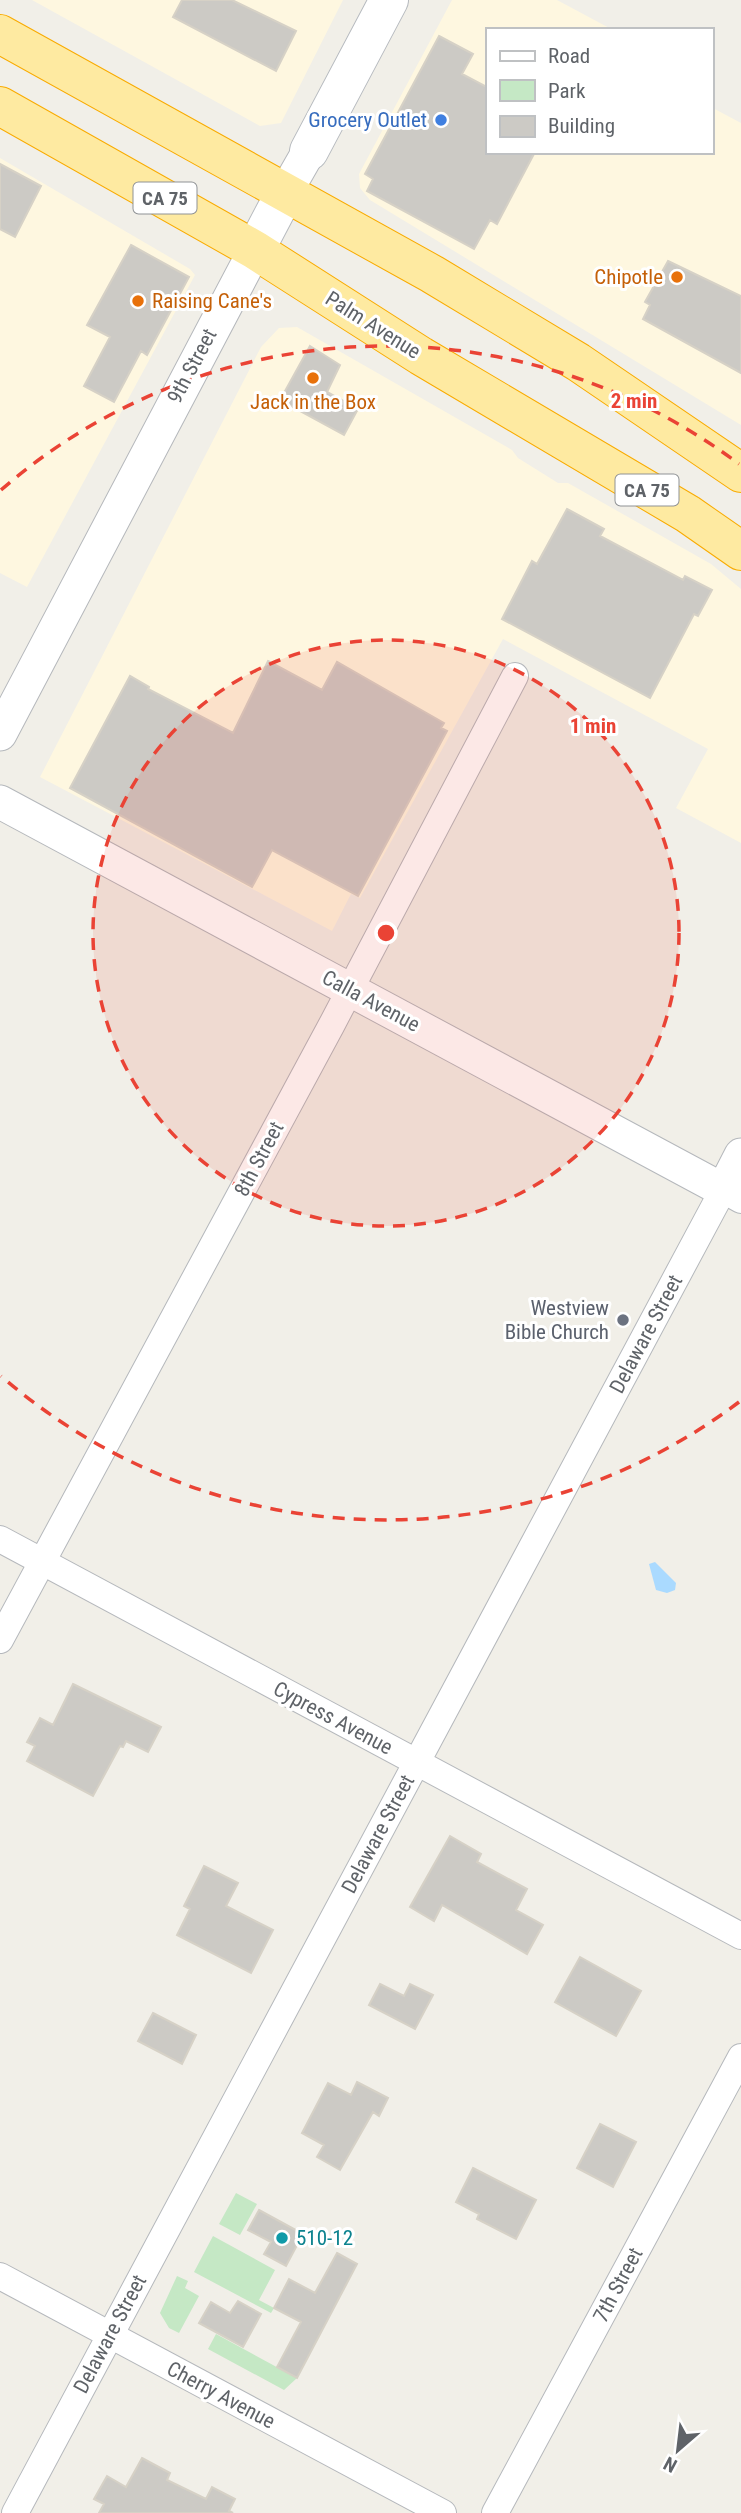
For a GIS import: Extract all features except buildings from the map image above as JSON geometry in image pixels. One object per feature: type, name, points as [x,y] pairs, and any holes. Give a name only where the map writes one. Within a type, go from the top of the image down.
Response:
[{"type":"highway","points":[[0,34],[432,274],[578,362],[741,473]]},
{"type":"highway","name":"Palm Avenue","points":[[0,106],[255,250],[421,356],[688,514],[741,551]]},
{"type":"highway","points":[[578,362],[689,408],[741,442]]},
{"type":"main road","name":"9th Street","points":[[309,151],[389,0]]},
{"type":"main road","name":"9th Street","points":[[255,250],[285,193]]},
{"type":"street","name":"9th Street","points":[[285,193],[309,151]]},
{"type":"street","name":"9th Street","points":[[0,734],[255,250]]},
{"type":"street","name":"8th Street","points":[[0,1640],[350,990],[515,676]]},
{"type":"street","name":"Calla Avenue","points":[[0,802],[732,1195]]},
{"type":"street","name":"Delaware Street","points":[[15,2513],[416,1762],[732,1195],[741,1155]]},
{"type":"street","name":"Cypress Avenue","points":[[0,1539],[741,1936]]},
{"type":"street","name":"7th Street","points":[[495,2513],[741,2057]]},
{"type":"street","name":"Cherry Avenue","points":[[0,2276],[443,2513]]},
{"type":"shaded area","points":[[32,0],[343,0],[281,123],[260,126]]},
{"type":"shaded area","points":[[452,0],[557,0],[609,28],[486,28],[486,154],[713,154],[713,108],[741,123],[741,425],[370,200],[360,188],[359,174]]},
{"type":"shaded area","points":[[0,158],[190,269],[195,275],[27,587],[0,573]]},
{"type":"shaded area","points":[[297,327],[512,450],[518,458],[558,483],[568,483],[711,564],[741,589],[741,843],[676,808],[708,749],[503,639],[360,898],[351,894],[332,931],[40,777],[261,347],[279,328]]},
{"type":"green space","points":[[236,2193],[257,2204],[240,2235],[219,2224]]},
{"type":"green space","points":[[213,2236],[275,2270],[259,2300],[274,2308],[271,2313],[194,2272]]},
{"type":"green space","points":[[177,2276],[188,2281],[185,2288],[199,2296],[179,2333],[169,2328],[160,2313]]},
{"type":"green space","points":[[216,2334],[297,2378],[284,2390],[208,2349]]},
{"type":"water","points":[[655,1562],[676,1583],[675,1590],[667,1593],[656,1590],[649,1564]]},
{"type":"place","name":"Grocery Outlet","points":[[441,120]]},
{"type":"place","name":"Chipotle","points":[[677,277]]},
{"type":"place","name":"Raising Cane's","points":[[138,301]]},
{"type":"place","name":"Jack in the Box","points":[[313,378]]},
{"type":"place","name":"Westview Bible Church","points":[[623,1320]]},
{"type":"place","name":"510-12","points":[[282,2238]]}]
